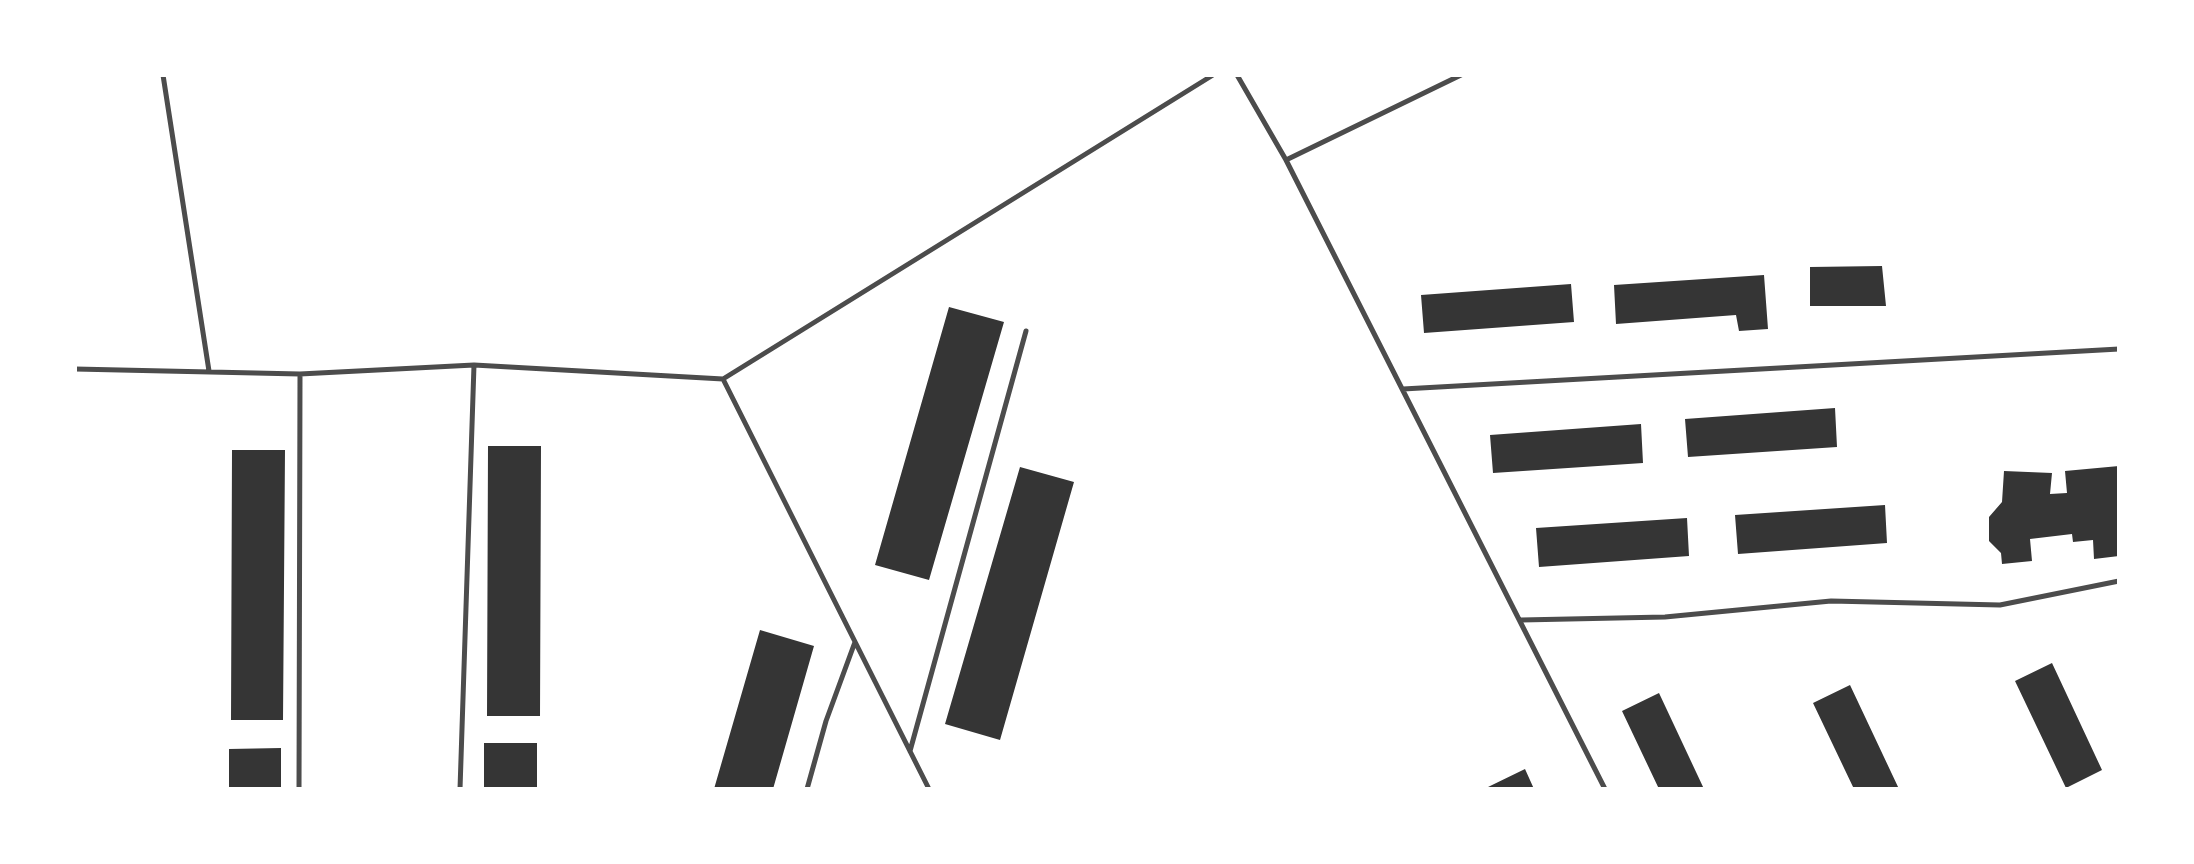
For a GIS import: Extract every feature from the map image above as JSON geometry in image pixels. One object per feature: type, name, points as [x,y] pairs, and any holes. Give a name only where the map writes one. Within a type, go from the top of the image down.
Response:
[{"type":"lane","points":[[163,75],[209,371]]},
{"type":"lane","points":[[75,369],[300,374],[474,365],[723,379],[1213,75]]},
{"type":"lane","points":[[1237,75],[1286,160],[1605,789]]},
{"type":"lane","points":[[1286,160],[1461,75]]},
{"type":"lane","points":[[909,751],[1026,331]]},
{"type":"lane","points":[[1404,390],[2119,349]]},
{"type":"lane","points":[[460,789],[474,365]]},
{"type":"lane","points":[[299,789],[300,374]]},
{"type":"lane","points":[[723,379],[929,789]]},
{"type":"lane","points":[[1521,620],[1665,617],[1831,601],[2000,605],[2119,581]]},
{"type":"lane","points":[[807,789],[826,721],[855,642]]},
{"type":"building","points":[[1882,266],[1886,306],[1810,306],[1810,267]]},
{"type":"building","points":[[1764,275],[1768,329],[1739,331],[1736,315],[1616,324],[1614,285]]},
{"type":"building","points":[[1571,284],[1574,322],[1424,333],[1421,295]]},
{"type":"building","points":[[949,307],[1004,322],[929,580],[875,565]]},
{"type":"building","points":[[1835,408],[1837,447],[1688,457],[1685,419]]},
{"type":"building","points":[[1641,424],[1643,463],[1493,473],[1490,435]]},
{"type":"building","points":[[488,446],[541,446],[540,716],[487,716]]},
{"type":"building","points":[[232,450],[285,450],[283,720],[231,720]]},
{"type":"building","points":[[2119,466],[2119,556],[2094,559],[2093,540],[2073,542],[2072,534],[2030,539],[2032,561],[2002,564],[2001,553],[1989,541],[1989,517],[2002,502],[2004,471],[2052,473],[2050,494],[2067,493],[2065,471]]},
{"type":"building","points":[[1020,467],[1074,482],[1000,740],[945,724]]},
{"type":"building","points":[[1885,505],[1887,543],[1738,554],[1735,515]]},
{"type":"building","points":[[1687,518],[1689,556],[1539,567],[1536,528]]},
{"type":"building","points":[[760,630],[814,646],[773,789],[714,789]]},
{"type":"building","points":[[2052,663],[2102,770],[2066,788],[2015,681]]},
{"type":"building","points":[[1850,685],[1899,789],[1854,789],[1813,703]]},
{"type":"building","points":[[1659,693],[1704,789],[1659,789],[1622,711]]},
{"type":"building","points":[[484,743],[537,743],[537,789],[484,789]]},
{"type":"building","points":[[281,748],[281,789],[229,789],[229,749]]},
{"type":"building","points":[[1525,769],[1534,789],[1489,789],[1488,787]]}]
